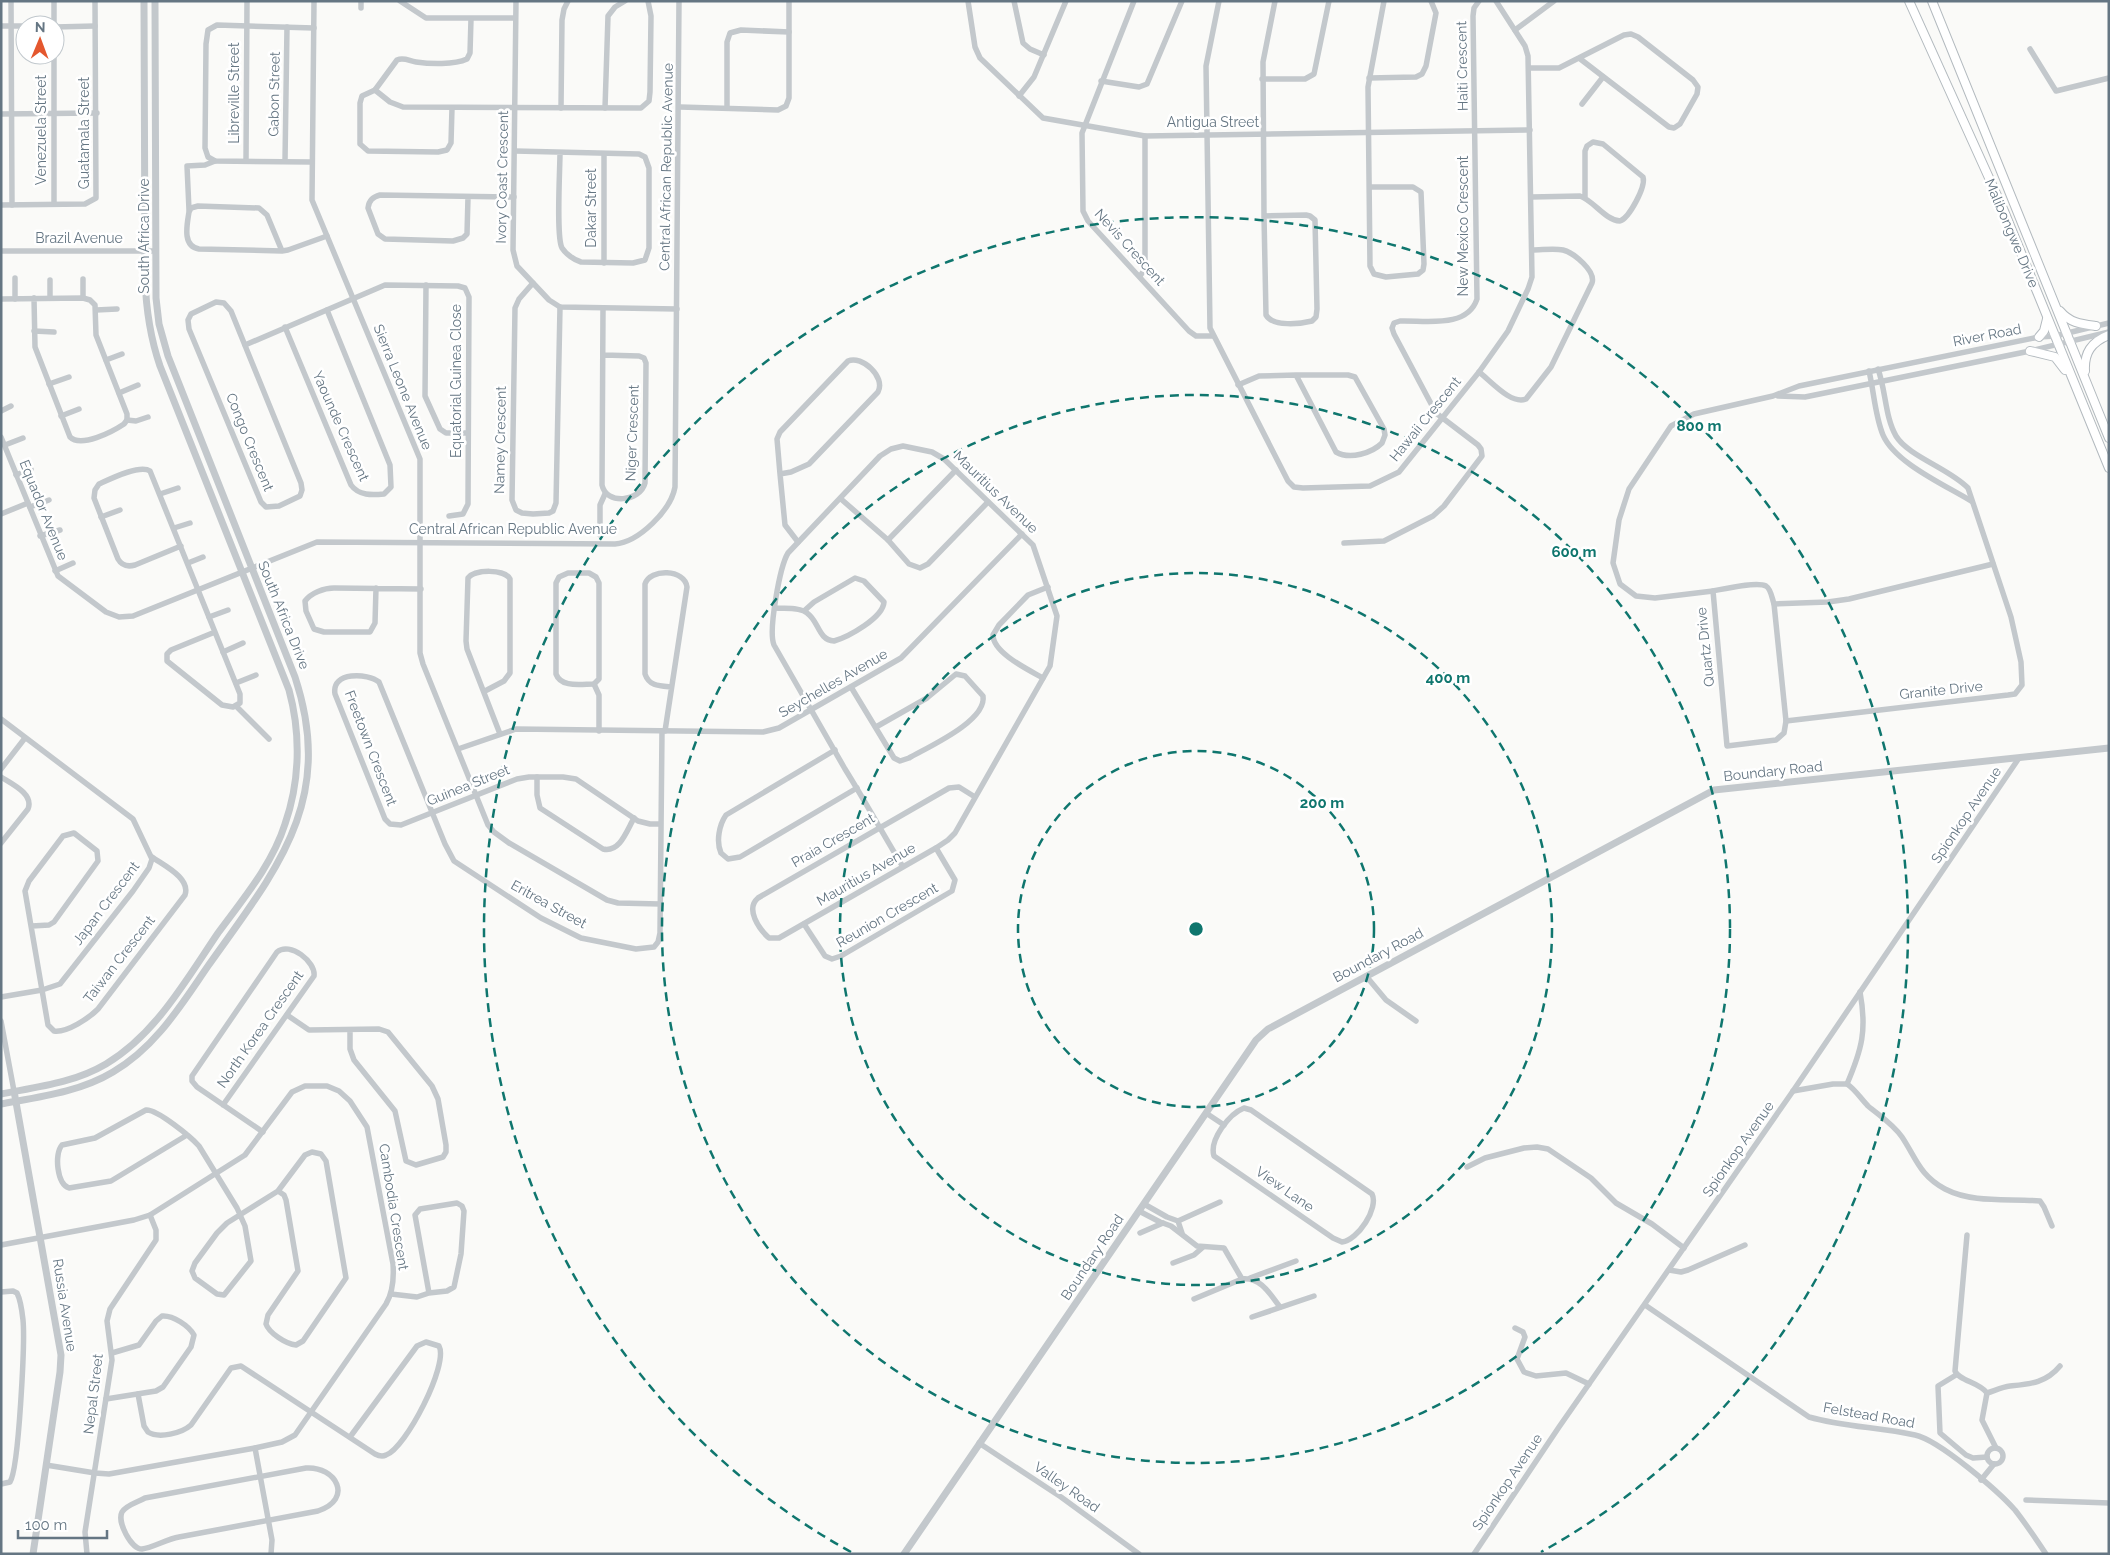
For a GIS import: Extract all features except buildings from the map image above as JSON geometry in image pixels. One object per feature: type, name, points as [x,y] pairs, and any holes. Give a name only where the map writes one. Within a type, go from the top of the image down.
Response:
[{"type":"main road","name":"Malibongwe Drive","points":[[1909,1],[2004,211],[2109,468]]},
{"type":"main road","name":"Malibongwe Drive","points":[[1932,1],[2109,438]]},
{"type":"main road","points":[[2056,305],[2072,321],[2096,326]]},
{"type":"main road","points":[[2039,337],[2044,331],[2047,317]]},
{"type":"main road","points":[[2085,379],[2085,360],[2089,349],[2099,338],[2109,334]]},
{"type":"main road","points":[[2030,351],[2055,357],[2075,384]]},
{"type":"street","points":[[11,1],[12,204]]},
{"type":"street","points":[[54,1],[54,15]]},
{"type":"street","name":"Guatamala Street","points":[[1,205],[85,204],[96,198],[96,1]]},
{"type":"street","name":"South Africa Drive","points":[[1,1094],[63,1082],[82,1076],[107,1064],[139,1040],[176,994],[260,874],[276,847],[285,825],[294,791],[298,750],[296,724],[286,680],[155,352],[147,314],[144,1]]},
{"type":"street","name":"South Africa Drive","points":[[1,1104],[64,1091],[95,1081],[119,1068],[151,1043],[172,1017],[269,880],[290,842],[301,810],[307,776],[308,751],[305,716],[296,677],[164,344],[157,304],[155,1]]},
{"type":"street","name":"Libreville Street","points":[[246,161],[247,1]]},
{"type":"street","name":"Sierra Leone Avenue","points":[[314,1],[312,200],[420,459],[421,657],[488,825],[494,832],[569,879],[613,902],[660,904]]},
{"type":"street","points":[[400,1],[426,18],[515,18]]},
{"type":"street","name":"Ivory Coast Crescent","points":[[516,1],[514,257],[517,266],[549,300],[560,307]]},
{"type":"street","points":[[561,108],[562,20],[568,1]]},
{"type":"street","points":[[605,108],[608,16],[615,7],[625,1]]},
{"type":"street","points":[[375,90],[397,106],[516,109],[641,108],[649,101],[651,16],[648,1]]},
{"type":"street","name":"Central African Republic Avenue","points":[[122,618],[133,616],[253,569],[316,542],[421,541],[615,544],[629,541],[639,535],[669,505],[675,487],[680,1]]},
{"type":"street","points":[[680,108],[778,110],[786,106],[789,98],[789,1]]},
{"type":"street","name":"Antigua Street","points":[[968,1],[978,55],[1043,118],[1144,136],[1530,130]]},
{"type":"street","points":[[1014,1],[1023,43],[1030,49],[1044,55]]},
{"type":"street","points":[[1019,96],[1034,77],[1066,1]]},
{"type":"street","name":"Nevis Crescent","points":[[1134,1],[1101,81],[1082,134],[1083,211],[1088,221],[1192,334],[1213,336]]},
{"type":"street","points":[[1101,81],[1139,87],[1147,84],[1182,1]]},
{"type":"street","name":"Hawaii Crescent","points":[[1219,1],[1206,66],[1210,323],[1213,336],[1288,481],[1294,487],[1300,488],[1370,486],[1403,469],[1479,372],[1505,335],[1530,284],[1532,250],[1529,68],[1526,48],[1496,1]]},
{"type":"street","points":[[1264,216],[1306,215],[1315,220],[1318,309],[1316,317],[1312,320],[1276,322],[1268,319],[1266,315],[1262,135],[1262,79],[1264,57],[1275,1]]},
{"type":"street","points":[[1262,79],[1304,79],[1313,76],[1317,66],[1329,1]]},
{"type":"street","points":[[1370,187],[1414,187],[1420,190],[1422,198],[1424,264],[1422,271],[1418,274],[1382,277],[1372,272],[1370,257],[1369,78],[1384,1]]},
{"type":"street","points":[[1369,78],[1416,77],[1422,74],[1426,66],[1436,12],[1431,1]]},
{"type":"street","name":"Haiti Crescent","points":[[1475,132],[1473,16],[1475,6],[1479,1]]},
{"type":"street","points":[[1515,30],[1554,1]]},
{"type":"street","points":[[452,108],[452,140],[450,148],[447,150],[438,152],[368,151],[360,144],[360,103],[365,93],[375,90],[397,60],[461,62],[467,59],[470,53],[471,19]]},
{"type":"street","points":[[1,26],[15,26]]},
{"type":"street","points":[[65,26],[96,26]]},
{"type":"street","points":[[215,161],[208,157],[205,148],[207,34],[211,27],[314,28]]},
{"type":"street","name":"Gabon Street","points":[[285,161],[287,27]]},
{"type":"street","points":[[727,108],[728,35],[737,30],[789,32]]},
{"type":"street","points":[[1529,68],[1557,68],[1622,36],[1631,34],[1638,37],[1693,80],[1699,90],[1680,124],[1674,128],[1666,125],[1579,58]]},
{"type":"street","points":[[2030,48],[2056,91],[2109,78]]},
{"type":"street","name":"Venezuela Street","points":[[54,65],[54,204]]},
{"type":"street","points":[[1582,104],[1603,76]]},
{"type":"street","points":[[1,114],[96,114]]},
{"type":"street","name":"New Mexico Crescent","points":[[1443,417],[1432,408],[1394,334],[1392,326],[1400,321],[1457,319],[1469,312],[1476,303],[1475,132]]},
{"type":"street","points":[[1140,276],[1145,270],[1144,136]]},
{"type":"street","points":[[1531,197],[1576,196],[1585,198],[1613,220],[1622,221],[1644,187],[1643,177],[1603,144],[1593,142],[1587,146],[1585,152],[1585,198]]},
{"type":"street","points":[[515,151],[639,154],[647,159],[649,248],[646,259],[641,262],[604,263],[577,261],[566,252],[561,245],[560,153]]},
{"type":"street","name":"Dakar Street","points":[[604,154],[604,263]]},
{"type":"street","points":[[312,162],[215,161],[205,165],[186,166],[189,210],[188,241],[193,248],[282,251],[295,249],[327,236]]},
{"type":"street","points":[[468,197],[467,234],[463,238],[453,241],[385,239],[378,234],[368,208],[374,196],[380,195],[514,197]]},
{"type":"street","points":[[189,210],[198,206],[259,208],[267,215],[282,251]]},
{"type":"street","points":[[1479,372],[1513,399],[1521,400],[1526,398],[1554,360],[1592,283],[1593,276],[1591,271],[1569,252],[1560,250],[1532,250]]},
{"type":"street","name":"Brazil Avenue","points":[[1,251],[156,251]]},
{"type":"street","points":[[14,299],[15,278]]},
{"type":"street","points":[[83,279],[83,298]]},
{"type":"street","points":[[50,280],[50,298]]},
{"type":"street","name":"Namey Crescent","points":[[533,283],[518,299],[515,308],[512,500],[516,510],[522,513],[549,512],[553,510],[556,503],[560,307]]},
{"type":"street","name":"Equatorial Guinea Close","points":[[244,345],[353,298],[389,285],[461,286],[465,288],[469,294],[467,508],[463,514],[449,516]]},
{"type":"street","points":[[426,285],[425,396],[440,429],[446,433],[467,434]]},
{"type":"street","points":[[34,298],[36,350],[70,437],[80,442],[118,428],[127,420],[136,421],[148,417]]},
{"type":"street","points":[[1,299],[83,298],[93,302],[96,310],[96,335],[120,393],[126,410],[127,420]]},
{"type":"street","name":"Congo Crescent","points":[[216,302],[224,303],[231,311],[244,345],[302,488],[298,498],[274,508],[266,507],[261,502],[189,328],[189,317],[197,310],[216,302]]},
{"type":"street","points":[[560,307],[677,309]]},
{"type":"street","points":[[96,310],[117,309]]},
{"type":"street","name":"Niger Crescent","points":[[603,309],[602,485],[605,494],[614,497],[633,497],[640,494],[644,487],[647,366],[644,358],[639,356],[603,355]]},
{"type":"street","name":"Yaounde Crescent","points":[[285,327],[351,485],[355,490],[363,494],[384,494],[391,487],[390,465],[327,310]]},
{"type":"street","name":"River Road","points":[[2069,337],[2109,323]]},
{"type":"street","points":[[34,332],[54,332]]},
{"type":"street","name":"River Road","points":[[1773,396],[1805,397],[2030,351],[2056,340],[2069,337],[2109,334]]},
{"type":"street","name":"River Road","points":[[1773,396],[1799,386],[2039,337],[2056,340]]},
{"type":"street","points":[[106,360],[122,354]]},
{"type":"street","points":[[780,474],[792,472],[809,464],[878,392],[881,385],[880,379],[863,362],[856,359],[848,361],[780,432],[777,439],[784,522],[798,542]]},
{"type":"street","name":"Granite Drive","points":[[1786,721],[2015,694],[2022,685],[2021,662],[2011,616],[1968,488],[1959,480],[1907,448],[1897,438],[1890,421],[1882,380],[1878,370]]},
{"type":"street","points":[[1869,372],[1883,434],[1893,452],[1905,462],[1971,501]]},
{"type":"street","points":[[1238,384],[1259,376],[1296,375],[1348,374],[1355,377],[1382,426],[1385,435],[1382,443],[1362,454],[1342,455],[1336,452],[1296,375]]},
{"type":"street","points":[[49,384],[69,377]]},
{"type":"street","points":[[120,393],[138,385]]},
{"type":"street","points":[[1713,591],[1655,598],[1636,596],[1620,584],[1613,562],[1619,520],[1629,489],[1671,426],[1694,414],[1773,396]]},
{"type":"street","points":[[1,411],[11,406]]},
{"type":"street","points":[[61,416],[78,409]]},
{"type":"street","points":[[1344,544],[1387,540],[1433,516],[1444,506],[1478,462],[1482,452],[1478,445],[1443,417]]},
{"type":"street","name":"Equador Avenue","points":[[1,437],[55,572],[61,580],[106,612],[122,618]]},
{"type":"street","points":[[5,445],[23,438]]},
{"type":"street","name":"Mauritius Avenue","points":[[783,936],[804,924],[903,867],[936,848],[953,836],[1051,662],[1058,622],[1057,614],[1034,547],[940,456],[932,452],[908,447],[896,447],[883,454],[798,542],[785,560],[771,630],[772,642],[903,867]]},
{"type":"street","points":[[16,475],[31,469]]},
{"type":"street","points":[[181,546],[135,565],[125,566],[118,559],[101,516],[94,496],[96,486],[137,469],[149,470],[188,562],[236,683],[241,700],[236,706],[230,708],[222,705],[167,661],[167,654],[171,650],[215,632]]},
{"type":"street","points":[[888,540],[956,470]]},
{"type":"street","points":[[160,494],[178,488]]},
{"type":"street","points":[[600,535],[600,505],[605,494]]},
{"type":"street","points":[[841,499],[888,540],[912,566],[923,568],[988,502]]},
{"type":"street","points":[[1,514],[49,500]]},
{"type":"street","points":[[101,516],[120,510]]},
{"type":"street","points":[[174,528],[190,523]]},
{"type":"street","points":[[40,536],[60,530]]},
{"type":"street","name":"Seychelles Avenue","points":[[458,749],[516,729],[768,731],[786,725],[906,653],[1022,534]]},
{"type":"street","points":[[188,562],[203,557]]},
{"type":"street","points":[[55,572],[74,563]]},
{"type":"street","points":[[1786,721],[1774,604],[1828,602],[1849,599],[1993,564]]},
{"type":"street","points":[[485,691],[506,680],[510,673],[510,579],[508,575],[503,573],[474,572],[467,582],[466,644],[500,734]]},
{"type":"street","points":[[568,573],[589,574],[596,577],[599,583],[599,672],[598,679],[594,684],[564,683],[558,680],[556,674],[556,583],[559,577],[568,573]]},
{"type":"street","name":"Eritrea Street","points":[[433,812],[449,854],[454,861],[541,918],[582,938],[636,949],[652,948],[659,939],[663,731],[671,687],[686,582],[678,575],[655,574],[650,576],[645,584],[645,674],[646,680],[652,684],[671,687]]},
{"type":"street","points":[[775,608],[804,611],[811,616],[823,637],[834,641],[874,619],[882,610],[884,602],[864,581],[855,578],[814,602],[804,611]]},
{"type":"street","name":"Quartz Drive","points":[[1774,604],[1770,591],[1766,586],[1758,584],[1713,591],[1727,746],[1776,740],[1784,732],[1786,721]]},
{"type":"street","points":[[1043,678],[1009,657],[995,644],[993,635],[1028,595],[1048,587]]},
{"type":"street","points":[[376,588],[375,623],[370,632],[324,632],[314,629],[305,606],[306,601],[311,595],[331,588],[376,588],[421,589]]},
{"type":"street","points":[[209,617],[228,610]]},
{"type":"street","points":[[223,652],[243,643]]},
{"type":"street","points":[[851,687],[894,758],[900,761],[905,760],[964,726],[982,707],[984,696],[965,676],[956,674],[927,698],[876,727]]},
{"type":"street","points":[[236,683],[256,675]]},
{"type":"street","name":"Freetown Crescent","points":[[393,825],[387,823],[384,819],[335,694],[335,683],[342,678],[370,677],[379,682],[433,812]]},
{"type":"street","points":[[594,684],[599,695],[599,731]]},
{"type":"street","points":[[236,706],[269,739]]},
{"type":"street","name":"Japan Crescent","points":[[1,719],[133,819],[152,857],[149,868],[58,986],[1,997]]},
{"type":"street","points":[[1,770],[25,738]]},
{"type":"street","name":"Boundary Road","points":[[904,1554],[1262,1033],[1714,790],[2109,748]]},
{"type":"street","points":[[835,750],[726,815],[722,822],[719,836],[721,853],[728,859],[737,858],[857,788]]},
{"type":"street","name":"Spionkop Avenue","points":[[1474,1554],[1589,1384],[1793,1091],[2019,758]]},
{"type":"street","points":[[1,776],[27,796],[30,803],[28,809],[1,843]]},
{"type":"street","name":"Guinea Street","points":[[393,825],[401,825],[522,777],[563,776],[576,779],[634,818],[647,823],[661,824]]},
{"type":"street","points":[[537,777],[537,795],[540,808],[602,849],[612,850],[616,847],[634,818]]},
{"type":"street","name":"Praia Crescent","points":[[783,936],[774,939],[765,934],[753,913],[752,906],[755,900],[951,787],[962,788],[975,797]]},
{"type":"street","points":[[32,926],[49,925],[54,922],[98,861],[97,850],[74,833],[63,836],[27,884],[25,894],[42,990]]},
{"type":"street","name":"Reunion Crescent","points":[[804,924],[825,956],[832,959],[841,956],[952,891],[954,880],[936,848]]},
{"type":"street","name":"Taiwan Crescent","points":[[42,990],[48,1024],[56,1032],[74,1024],[98,1009],[186,892],[186,886],[182,879],[152,857]]},
{"type":"street","name":"North Korea Crescent","points":[[223,1105],[312,980],[314,972],[310,963],[293,950],[285,948],[277,952],[192,1074],[194,1084],[223,1105],[263,1132]]},
{"type":"street","points":[[1366,976],[1386,1000],[1416,1021]]},
{"type":"street","points":[[1847,1084],[1858,1056],[1864,1031],[1860,992]]},
{"type":"street","points":[[287,1015],[309,1030],[350,1030],[386,1030],[432,1086],[438,1099],[446,1145],[446,1152],[442,1157],[416,1164],[406,1161],[395,1111],[354,1060],[350,1049],[350,1030]]},
{"type":"street","points":[[1,1021],[14,1092]]},
{"type":"street","name":"Cambodia Crescent","points":[[1,1245],[134,1220],[150,1215],[245,1155],[286,1098],[300,1087],[316,1084],[339,1091],[350,1101],[365,1123],[371,1144],[393,1264],[391,1294],[299,1430],[291,1438],[255,1448],[116,1473],[95,1473],[46,1465]]},
{"type":"street","points":[[1793,1091],[1833,1084],[1847,1084],[1868,1106],[1896,1129],[1917,1164],[1936,1184],[1954,1192],[1980,1198],[2040,1201],[2052,1226]]},
{"type":"street","name":"Russia Avenue","points":[[14,1092],[61,1354],[33,1554]]},
{"type":"street","name":"View Lane","points":[[1241,1109],[1251,1110],[1372,1194],[1374,1204],[1368,1224],[1351,1239],[1342,1242],[1333,1238],[1214,1156],[1214,1144],[1224,1125],[1241,1109]]},
{"type":"street","points":[[187,1135],[111,1181],[69,1188],[63,1183],[58,1163],[60,1147],[95,1138],[143,1112],[151,1110],[187,1135],[199,1146],[240,1213],[247,1231],[251,1261],[228,1293],[224,1295],[219,1295],[195,1278],[193,1268],[220,1229],[240,1213],[278,1191],[305,1155],[316,1152],[323,1155],[326,1162],[347,1276],[303,1341],[296,1346],[270,1331],[266,1324],[268,1315],[298,1271],[286,1200],[284,1195],[278,1191]]},
{"type":"street","points":[[1206,1113],[1224,1125]]},
{"type":"street","points":[[1467,1167],[1485,1158],[1524,1148],[1537,1147],[1548,1149],[1591,1178],[1616,1203],[1652,1224],[1684,1248]]},
{"type":"street","points":[[1144,1204],[1178,1221],[1220,1202]]},
{"type":"street","points":[[391,1294],[410,1297],[447,1291],[456,1284],[461,1254],[464,1211],[462,1206],[457,1203],[420,1209],[415,1215],[429,1293]]},
{"type":"street","points":[[1139,1211],[1171,1226],[1182,1233],[1194,1245],[1202,1248],[1224,1248],[1242,1279]]},
{"type":"street","name":"Nepal Street","points":[[87,1554],[86,1532],[112,1353],[107,1324],[108,1313],[156,1240],[156,1230],[150,1215]]},
{"type":"street","points":[[1140,1233],[1163,1223],[1168,1217]]},
{"type":"street","points":[[1178,1221],[1182,1233]]},
{"type":"street","points":[[1956,1375],[1957,1336],[1967,1235]]},
{"type":"street","points":[[1669,1270],[1681,1272],[1688,1270],[1745,1246]]},
{"type":"street","points":[[1173,1264],[1194,1255],[1202,1248]]},
{"type":"street","points":[[1194,1299],[1242,1279],[1250,1278],[1296,1261]]},
{"type":"street","points":[[1250,1278],[1258,1281],[1280,1307]]},
{"type":"street","points":[[1,1292],[13,1291],[17,1293],[23,1322],[18,1438],[13,1476],[10,1482],[1,1484]]},
{"type":"street","points":[[1252,1318],[1314,1296]]},
{"type":"street","name":"Felstead Road","points":[[1644,1305],[1809,1417],[1833,1423],[1924,1438],[1950,1454],[2011,1506],[2046,1554]]},
{"type":"street","points":[[106,1399],[156,1390],[165,1385],[193,1343],[193,1333],[173,1318],[162,1316],[156,1320],[139,1345],[128,1350],[112,1353]]},
{"type":"street","points":[[1515,1328],[1523,1332],[1525,1337],[1517,1359],[1524,1372],[1536,1376],[1569,1374],[1589,1384]]},
{"type":"street","points":[[138,1394],[144,1426],[148,1432],[156,1436],[182,1431],[189,1427],[228,1372],[236,1366],[244,1367],[350,1437],[378,1455],[386,1455],[394,1450],[404,1436],[432,1389],[441,1354],[438,1346],[426,1342],[417,1346],[350,1437]]},
{"type":"street","points":[[1987,1394],[2003,1388],[2040,1381],[2052,1375],[2060,1366]]},
{"type":"street","points":[[1956,1375],[1979,1385],[1987,1394]]},
{"type":"street","points":[[1956,1375],[1938,1386],[1938,1429],[1946,1439],[1966,1454],[1973,1458],[1987,1458]]},
{"type":"street","points":[[1981,1480],[1994,1464],[2001,1462],[2003,1457],[2002,1452],[1996,1448],[1982,1420],[1987,1394]]},
{"type":"street","name":"Valley Road","points":[[979,1443],[1061,1497],[1139,1554]]},
{"type":"street","points":[[255,1448],[272,1540],[271,1554]]},
{"type":"street","points":[[1987,1458],[1989,1450],[1996,1448]]},
{"type":"street","points":[[1987,1458],[1989,1462],[1994,1464]]},
{"type":"street","points":[[316,1468],[335,1480],[339,1489],[337,1499],[325,1509],[177,1537],[140,1548],[133,1544],[121,1520],[124,1510],[145,1498],[261,1476],[316,1468]]},
{"type":"street","points":[[2026,1500],[2109,1503]]}]
